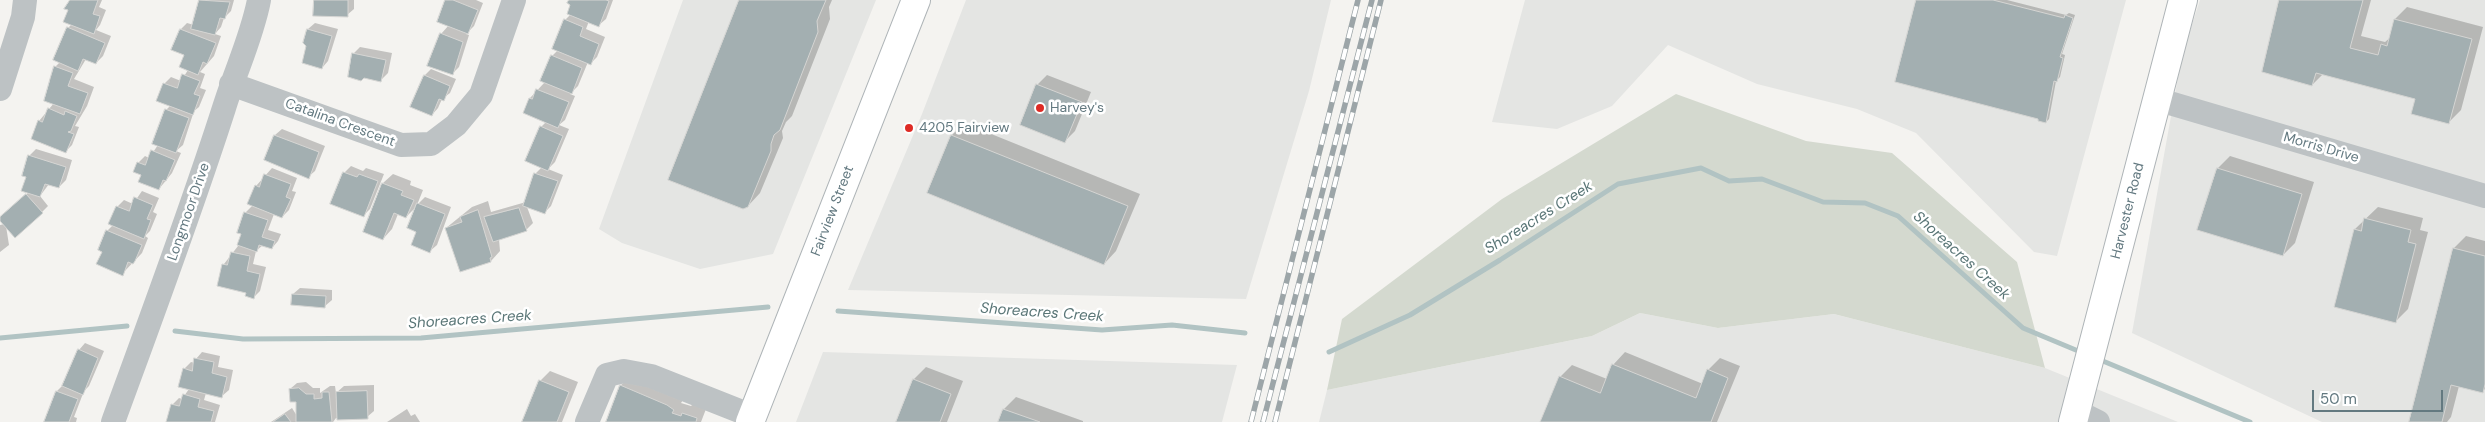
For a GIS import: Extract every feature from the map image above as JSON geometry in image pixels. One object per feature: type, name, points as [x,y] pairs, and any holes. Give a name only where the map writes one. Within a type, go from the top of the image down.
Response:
[{"type":"main road","name":"Fairview Street","points":[[751,419],[916,0]]},
{"type":"main road","name":"Harvester Road","points":[[2082,418],[2156,99],[2183,0]]},
{"type":"street","points":[[0,88],[23,17],[25,0]]},
{"type":"street","name":"Longmoor Drive","points":[[113,422],[192,207],[231,84],[255,23],[259,0]]},
{"type":"street","name":"Catalina Crescent","points":[[231,84],[401,145],[431,144],[456,125],[481,95],[514,0]]},
{"type":"street","name":"Morris Drive","points":[[2156,99],[2485,196]]},
{"type":"street","points":[[587,422],[607,375],[624,371],[651,376],[677,385],[751,419]]},
{"type":"shaded area","points":[[683,0],[876,0],[773,254],[700,269],[622,243],[599,229]]},
{"type":"shaded area","points":[[966,0],[1331,0],[1309,91],[1246,299],[848,290],[922,114]]},
{"type":"shaded area","points":[[1525,0],[2126,0],[2057,256],[2034,252],[1916,133],[1857,109],[1757,84],[1668,45],[1612,106],[1557,129],[1492,122]]},
{"type":"shaded area","points":[[2200,0],[2485,0],[2485,422],[2322,422],[2132,333],[2182,55]]},
{"type":"shaded area","points":[[1676,94],[1806,141],[1892,153],[2017,262],[2045,368],[1834,314],[1718,328],[1640,313],[1592,336],[1327,390],[1342,319],[1502,199]]},
{"type":"shaded area","points":[[1640,313],[1718,328],[1834,314],[2045,368],[2178,422],[1319,422],[1327,390],[1592,336]]},
{"type":"shaded area","points":[[823,352],[1237,365],[1222,422],[796,422]]},
{"type":"building","points":[[70,0],[98,0],[93,14],[100,16],[94,34],[63,22],[68,10],[64,9]]},
{"type":"building","points":[[199,0],[230,2],[225,19],[220,18],[215,35],[191,29]]},
{"type":"building","points":[[314,0],[348,0],[348,17],[313,16]]},
{"type":"building","points":[[445,0],[453,0],[478,10],[468,34],[437,22]]},
{"type":"building","points":[[569,0],[609,1],[599,27],[567,14],[570,5],[567,3]]},
{"type":"building","points":[[739,0],[826,0],[817,21],[818,32],[780,130],[774,135],[771,151],[748,207],[743,209],[668,180]]},
{"type":"building","points":[[1916,0],[1993,0],[2064,18],[2065,15],[2073,18],[2060,57],[2063,58],[2057,82],[2054,81],[2046,123],[2038,121],[2038,119],[1895,82]]},
{"type":"building","points":[[2279,0],[2363,0],[2350,48],[2378,55],[2381,44],[2387,46],[2394,19],[2472,39],[2449,124],[2411,114],[2415,99],[2316,73],[2312,86],[2262,72]]},
{"type":"building","points":[[564,19],[583,27],[580,36],[599,44],[591,65],[552,49]]},
{"type":"building","points":[[67,27],[105,43],[96,64],[83,59],[78,71],[53,60]]},
{"type":"building","points":[[180,29],[216,43],[207,64],[203,62],[198,75],[179,67],[184,55],[171,50]]},
{"type":"building","points":[[307,29],[332,36],[322,69],[302,63],[306,46],[303,43]]},
{"type":"building","points":[[440,33],[463,42],[453,75],[427,66]]},
{"type":"building","points":[[352,53],[386,60],[381,82],[364,78],[361,81],[348,77]]},
{"type":"building","points":[[551,55],[582,68],[572,94],[540,81]]},
{"type":"building","points":[[54,66],[73,73],[68,86],[88,93],[80,114],[44,101]]},
{"type":"building","points":[[182,74],[200,81],[194,94],[200,96],[193,115],[156,101],[163,83],[177,88]]},
{"type":"building","points":[[424,75],[450,86],[444,101],[439,99],[432,116],[410,107]]},
{"type":"building","points":[[1036,84],[1082,102],[1065,143],[1020,125]]},
{"type":"building","points":[[536,89],[569,102],[558,128],[523,113],[529,98],[532,99]]},
{"type":"building","points":[[48,108],[64,115],[65,111],[77,116],[71,131],[68,132],[74,134],[66,153],[31,139],[38,120],[42,122]]},
{"type":"building","points":[[165,109],[189,118],[176,153],[152,144]]},
{"type":"building","points":[[540,126],[563,136],[548,171],[525,161]]},
{"type":"building","points":[[274,135],[319,152],[309,179],[264,160]]},
{"type":"building","points":[[951,135],[1128,206],[1104,265],[927,193]]},
{"type":"building","points":[[151,150],[175,160],[166,181],[163,180],[159,190],[138,182],[141,175],[133,172],[137,162],[145,165]]},
{"type":"building","points":[[28,155],[66,167],[59,188],[45,184],[40,197],[21,191],[26,177],[22,176]]},
{"type":"building","points":[[2217,168],[2302,194],[2283,256],[2197,230]]},
{"type":"building","points":[[343,172],[357,177],[359,174],[378,181],[364,217],[330,204]]},
{"type":"building","points":[[534,173],[558,181],[545,214],[523,206]]},
{"type":"building","points":[[264,174],[291,184],[286,197],[291,199],[282,218],[247,204],[255,185],[259,187]]},
{"type":"building","points":[[382,183],[403,191],[401,195],[414,200],[406,218],[394,213],[383,240],[363,232]]},
{"type":"building","points":[[26,194],[43,213],[15,238],[0,221],[0,217]]},
{"type":"building","points":[[134,197],[153,205],[147,219],[151,220],[144,239],[108,224],[116,206],[129,211]]},
{"type":"building","points":[[417,203],[445,214],[430,253],[411,245],[416,232],[407,228]]},
{"type":"building","points":[[519,208],[527,231],[493,242],[484,217]]},
{"type":"building","points":[[478,210],[492,257],[490,258],[491,262],[460,272],[445,228],[462,222],[460,217]]},
{"type":"building","points":[[244,212],[268,220],[262,237],[275,241],[272,249],[259,245],[257,252],[237,245],[241,234],[237,233]]},
{"type":"building","points":[[2364,218],[2411,230],[2408,242],[2416,244],[2396,323],[2334,307],[2354,229],[2361,231]]},
{"type":"building","points":[[106,230],[142,245],[133,264],[128,262],[123,276],[96,264],[102,252],[98,250]]},
{"type":"building","points":[[2453,248],[2485,256],[2485,384],[2483,393],[2451,385],[2442,422],[2409,422]]},
{"type":"building","points":[[231,252],[250,256],[247,271],[260,274],[254,299],[245,296],[246,293],[217,286],[222,264],[227,265]]},
{"type":"building","points":[[292,294],[326,296],[325,308],[291,305]]},
{"type":"building","points":[[78,349],[98,358],[83,395],[62,386]]},
{"type":"building","points":[[194,358],[214,362],[212,373],[227,377],[222,398],[178,387],[183,368],[192,371]]},
{"type":"building","points":[[1612,364],[1696,398],[1707,369],[1728,378],[1711,422],[1540,422],[1559,376],[1600,393]]},
{"type":"building","points":[[913,379],[951,394],[940,422],[896,422]]},
{"type":"building","points":[[539,380],[569,392],[557,422],[522,422]]},
{"type":"building","points":[[620,385],[667,405],[674,410],[672,413],[681,416],[682,413],[697,418],[696,422],[606,422]]},
{"type":"building","points":[[299,388],[306,394],[314,394],[314,399],[322,398],[322,392],[329,392],[332,422],[296,422],[296,402],[290,402],[289,389]]},
{"type":"building","points":[[56,391],[78,399],[69,422],[44,422]]},
{"type":"building","points":[[367,391],[368,419],[337,420],[336,392]]},
{"type":"building","points":[[183,394],[200,399],[198,407],[214,411],[211,422],[166,422],[171,404],[179,406]]},
{"type":"building","points":[[1003,409],[1040,422],[998,422]]},
{"type":"building","points":[[285,414],[291,422],[273,422]]},
{"type":"waterway","name":"Shoreacres Creek","points":[[1329,352],[1410,315],[1618,184],[1701,168],[1729,181],[1762,179],[1823,202],[1865,203],[1898,216],[2023,328],[2083,353]]},
{"type":"waterway","name":"Shoreacres Creek","points":[[175,331],[243,339],[421,338],[768,307]]},
{"type":"waterway","name":"Shoreacres Creek","points":[[838,311],[1102,330],[1172,325],[1245,333]]},
{"type":"waterway","name":"Shoreacres Creek","points":[[0,338],[127,326]]},
{"type":"waterway","name":"Shoreacres Creek","points":[[2098,359],[2250,422]]},
{"type":"railway","points":[[1251,422],[1358,0]]},
{"type":"railway","points":[[1263,422],[1372,0]]},
{"type":"railway","points":[[1275,422],[1381,0]]},
{"type":"place","name":"Harvey's","points":[[1040,108]]},
{"type":"place","name":"4205 Fairview","points":[[909,128]]}]
